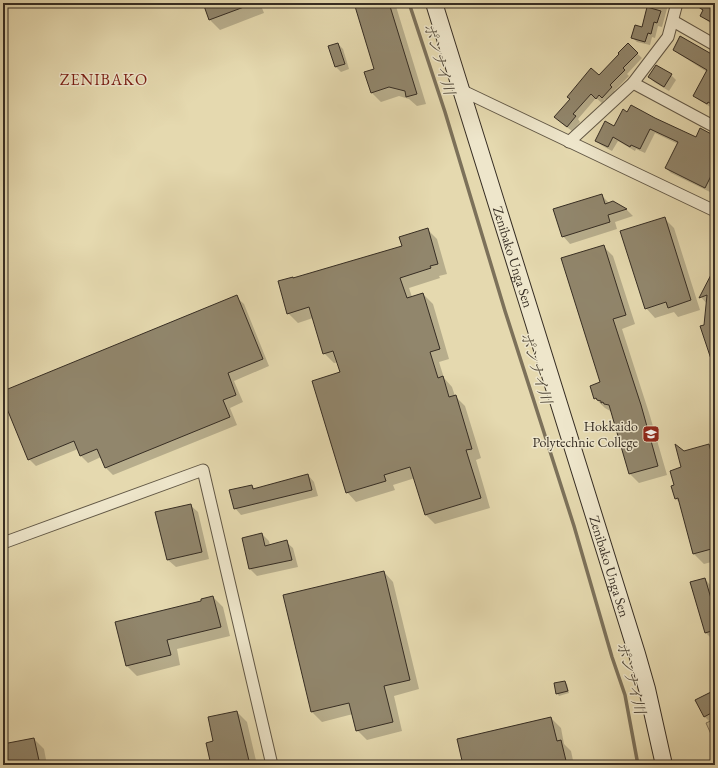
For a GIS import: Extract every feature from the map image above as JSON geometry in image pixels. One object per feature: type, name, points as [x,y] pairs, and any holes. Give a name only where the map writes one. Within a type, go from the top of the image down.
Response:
[{"type":"street","name":"Zenibako Unga Sen","points":[[434,3],[637,654],[647,689],[664,765]]},
{"type":"street","points":[[570,142],[633,83],[668,37],[677,3]]},
{"type":"street","points":[[673,21],[715,45]]},
{"type":"street","points":[[633,83],[715,127]]},
{"type":"street","points":[[461,90],[715,211]]},
{"type":"street","points":[[3,543],[202,470],[272,765]]},
{"type":"shaded area","points":[[715,719],[715,743],[706,723]]},
{"type":"building","points":[[203,3],[252,3],[252,4],[209,20]]},
{"type":"building","points":[[354,3],[389,3],[417,94],[406,97],[405,91],[389,87],[371,93],[364,72],[374,69]]},
{"type":"building","points":[[692,3],[711,3],[715,5],[715,16],[711,22],[700,16],[703,10]]},
{"type":"building","points":[[647,7],[661,11],[657,23],[654,22],[651,34],[648,33],[645,42],[631,38],[635,25],[642,27]]},
{"type":"building","points":[[680,36],[715,56],[715,106],[708,102],[707,104],[693,96],[707,70],[673,50]]},
{"type":"building","points":[[338,43],[345,64],[335,67],[328,46]]},
{"type":"building","points":[[628,43],[638,53],[623,68],[625,70],[610,85],[612,87],[602,98],[599,95],[596,99],[591,94],[573,114],[576,116],[567,127],[554,117],[570,99],[567,97],[591,68],[599,75]]},
{"type":"building","points":[[656,65],[672,74],[664,87],[648,77]]},
{"type":"building","points":[[631,105],[696,137],[700,128],[715,136],[715,168],[705,188],[665,168],[678,142],[650,129],[640,149],[631,145],[630,147],[613,137],[608,147],[595,141],[605,121],[614,126],[623,109],[627,112]]},
{"type":"building","points":[[602,194],[605,204],[613,201],[627,209],[608,215],[610,222],[562,237],[553,209]]},
{"type":"building","points":[[665,217],[691,300],[668,308],[666,302],[645,309],[620,231]]},
{"type":"building","points":[[428,228],[438,264],[430,266],[431,268],[400,278],[407,298],[423,293],[440,349],[430,352],[438,378],[443,376],[449,397],[456,395],[472,449],[466,450],[481,498],[425,515],[410,467],[384,475],[386,481],[346,493],[312,381],[340,372],[333,351],[323,354],[309,307],[287,314],[278,281],[402,246],[399,237]]},
{"type":"building","points":[[604,245],[626,315],[613,319],[641,405],[658,466],[629,474],[609,405],[604,404],[603,402],[601,403],[601,401],[597,400],[596,398],[594,399],[590,386],[600,382],[561,258]]},
{"type":"building","points":[[715,267],[715,365],[713,365],[700,326],[704,325],[707,295],[699,298]]},
{"type":"building","points":[[237,295],[263,359],[228,373],[236,395],[223,400],[230,417],[105,468],[97,449],[80,456],[74,441],[28,460],[3,399],[3,391]]},
{"type":"building","points":[[675,444],[684,451],[709,444],[715,467],[715,548],[693,554],[678,498],[675,499],[671,486],[674,485],[670,471],[681,467]]},
{"type":"building","points":[[308,474],[312,490],[234,509],[229,490],[252,485],[253,489]]},
{"type":"building","points":[[191,504],[202,552],[167,560],[155,512]]},
{"type":"building","points":[[262,533],[265,546],[287,540],[292,560],[249,569],[242,538]]},
{"type":"building","points":[[384,571],[410,680],[384,686],[393,722],[356,731],[349,703],[311,712],[283,595]]},
{"type":"building","points":[[705,578],[715,612],[715,630],[705,633],[690,582]]},
{"type":"building","points":[[213,596],[221,627],[167,640],[171,655],[126,666],[115,622],[201,601],[201,599]]},
{"type":"building","points":[[565,681],[568,691],[556,694],[554,683]]},
{"type":"building","points":[[715,690],[715,711],[704,717],[695,700]]},
{"type":"building","points":[[237,711],[250,765],[211,765],[206,743],[213,741],[208,717]]},
{"type":"building","points":[[551,717],[557,741],[561,740],[567,765],[463,765],[457,739]]},
{"type":"building","points":[[34,738],[40,765],[3,765],[3,744]]},
{"type":"waterway","name":"ポンナイ川","points":[[409,3],[445,112],[505,311],[574,526],[612,657],[625,695],[638,765]]},
{"type":"place","name":"Hokkaido Polytechnic College","points":[[651,434]]},
{"type":"district","name":"ZENIBAKO","points":[[104,79]]}]
